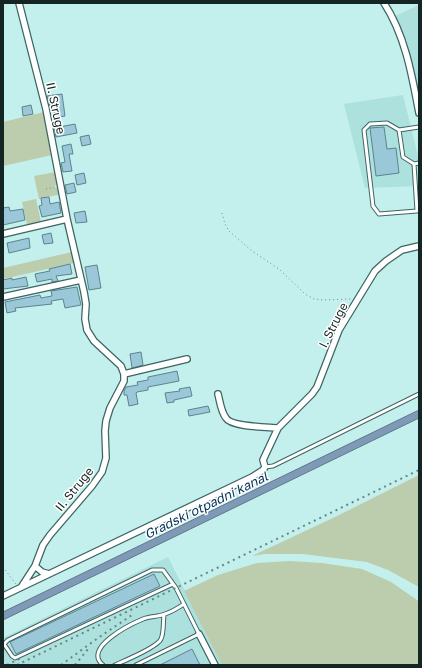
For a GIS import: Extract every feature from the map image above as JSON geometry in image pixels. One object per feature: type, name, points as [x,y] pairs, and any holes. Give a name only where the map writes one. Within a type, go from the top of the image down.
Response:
[{"type":"street","name":"II. Struge","points":[[20,3],[46,109],[67,219],[86,304],[86,330],[94,341],[121,366],[124,374],[124,381],[110,408],[106,421],[106,458],[102,472],[50,535],[43,545],[35,566],[20,587]]},
{"type":"street","points":[[384,3],[396,25],[405,49],[419,113]]},
{"type":"street","points":[[3,234],[67,219]]},
{"type":"street","name":"I. Struge","points":[[265,467],[264,460],[278,428],[312,394],[317,387],[339,330],[375,271],[386,260],[402,250],[419,246]]},
{"type":"street","points":[[3,297],[80,280]]},
{"type":"street","points":[[124,374],[187,359]]},
{"type":"street","points":[[218,394],[225,416],[229,422],[246,426],[278,428]]},
{"type":"street","points":[[3,596],[252,477],[265,467]]},
{"type":"street","points":[[35,566],[42,572],[49,574]]},
{"type":"street","points":[[200,634],[215,665]]},
{"type":"lane","points":[[414,164],[417,211],[379,214],[373,206],[364,130],[370,124],[387,123],[399,130],[419,127]]},
{"type":"lane","points":[[399,130],[403,157],[414,164],[419,163]]},
{"type":"lane","points":[[265,467],[273,466],[419,394]]},
{"type":"lane","points":[[136,665],[200,634],[173,584],[163,570],[152,570],[8,640],[4,644],[15,658],[173,584]]},
{"type":"lane","points":[[103,665],[100,662],[98,654],[101,647],[110,637],[145,618],[164,615],[184,604]]},
{"type":"lane","points":[[116,665],[159,643],[162,638],[164,615]]},
{"type":"path","points":[[46,189],[61,185]]},
{"type":"path","points":[[222,213],[229,231],[252,251],[279,269],[305,294],[314,299],[324,300],[359,298]]},
{"type":"path","points":[[3,567],[20,587]]},
{"type":"shaded area","points":[[419,5],[419,98],[405,44],[395,16]]},
{"type":"shaded area","points":[[403,95],[419,160],[419,186],[365,188],[344,104]]},
{"type":"shaded area","points":[[419,410],[419,418],[3,620],[3,612]]},
{"type":"shaded area","points":[[168,557],[222,665],[3,665],[3,638]]},
{"type":"green space","points":[[44,112],[52,155],[3,166],[3,122]]},
{"type":"green space","points":[[56,172],[58,184],[54,186],[54,188],[58,187],[61,194],[39,199],[34,176]]},
{"type":"green space","points":[[36,199],[41,222],[27,225],[22,202]]},
{"type":"green space","points":[[72,252],[74,263],[3,279],[3,268]]},
{"type":"green space","points":[[419,475],[419,587],[388,570],[367,562],[303,554],[264,554],[252,556],[335,517]]},
{"type":"green space","points":[[289,561],[322,563],[362,569],[391,582],[417,600],[419,602],[419,665],[222,665],[184,591],[218,575],[257,563]]},
{"type":"building","points":[[62,94],[65,116],[55,118],[53,105],[50,106],[47,96]]},
{"type":"building","points":[[31,105],[33,114],[23,116],[22,107]]},
{"type":"building","points":[[75,124],[77,133],[56,137],[54,128]]},
{"type":"building","points":[[384,127],[387,149],[396,148],[399,173],[376,176],[370,128]]},
{"type":"building","points":[[89,135],[91,144],[82,146],[80,137]]},
{"type":"building","points":[[71,144],[73,154],[69,154],[72,171],[63,172],[61,163],[65,162],[62,146]]},
{"type":"building","points":[[84,173],[86,183],[77,185],[75,175]]},
{"type":"building","points":[[74,183],[76,192],[67,194],[65,185]]},
{"type":"building","points":[[49,197],[50,204],[59,202],[61,213],[42,217],[39,206],[42,205],[41,198]]},
{"type":"building","points":[[9,207],[10,211],[23,209],[25,220],[3,225],[3,208]]},
{"type":"building","points":[[85,211],[87,222],[76,223],[74,213]]},
{"type":"building","points":[[51,233],[53,243],[44,244],[42,235]]},
{"type":"building","points":[[29,238],[30,248],[9,253],[7,243]]},
{"type":"building","points":[[70,264],[72,274],[56,276],[58,281],[52,282],[52,279],[37,282],[35,274],[50,271],[49,269]]},
{"type":"building","points":[[97,265],[101,288],[89,290],[85,267]]},
{"type":"building","points":[[26,277],[28,286],[3,289],[3,280]]},
{"type":"building","points":[[77,287],[81,305],[65,308],[63,299],[51,301],[52,304],[15,308],[16,311],[7,313],[5,302],[40,295],[41,298],[52,296],[51,291]]},
{"type":"building","points":[[141,352],[143,365],[132,368],[130,354]]},
{"type":"building","points":[[177,371],[179,381],[148,387],[148,390],[137,392],[138,404],[129,406],[127,395],[124,395],[126,387],[138,385],[137,382],[148,380],[148,377]]},
{"type":"building","points":[[190,387],[192,396],[167,403],[165,393],[180,391],[179,389]]},
{"type":"building","points":[[208,406],[210,412],[189,416],[188,410]]},
{"type":"building","points":[[154,574],[160,586],[16,654],[10,642]]},
{"type":"building","points":[[192,649],[200,665],[160,665]]},
{"type":"railway","points":[[17,665],[419,470]]},
{"type":"railway","points":[[61,665],[132,615]]},
{"type":"railway","points":[[75,665],[88,649]]},
{"type":"railway","points":[[7,665],[21,658]]},
{"type":"water label","name":"Gradski otpadni kanal","points":[[206,505]]}]
